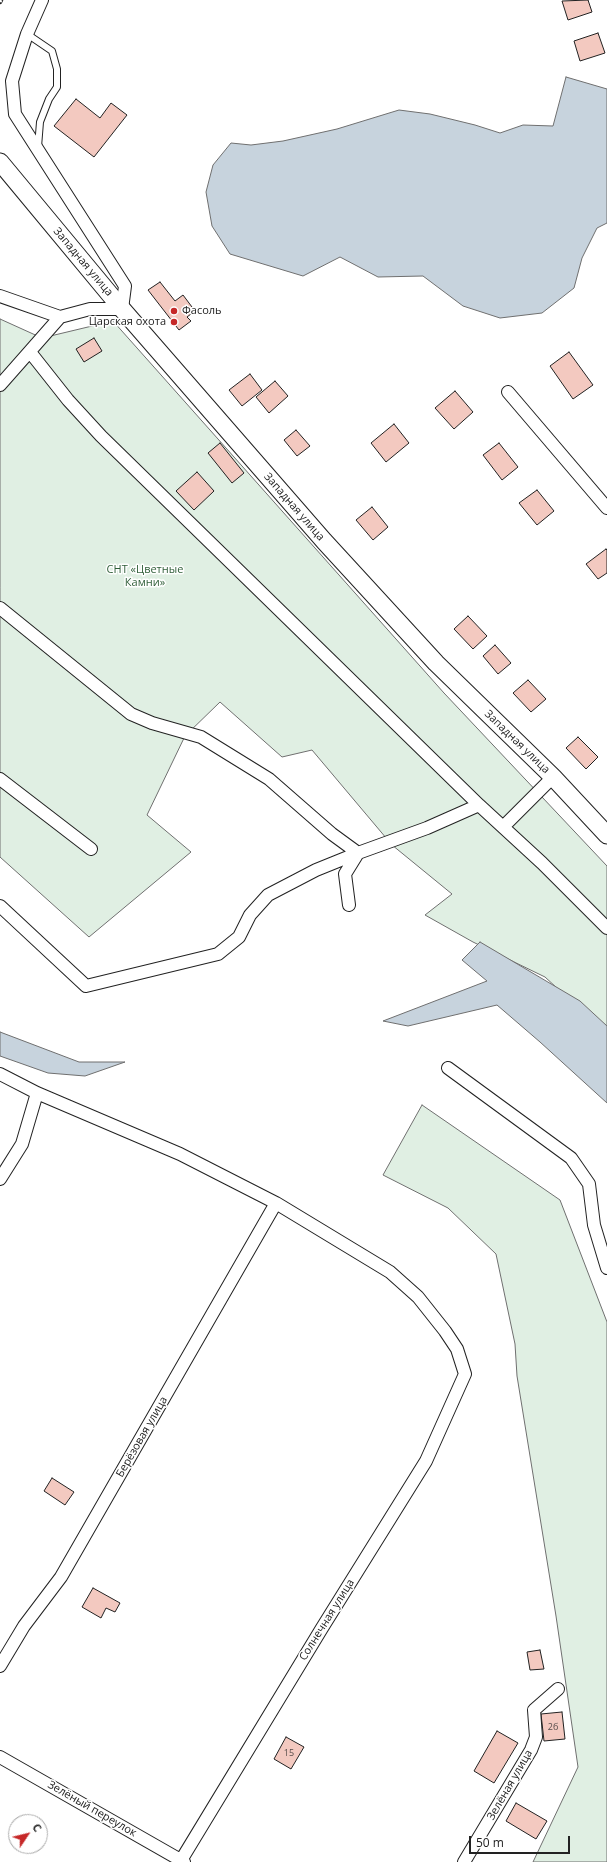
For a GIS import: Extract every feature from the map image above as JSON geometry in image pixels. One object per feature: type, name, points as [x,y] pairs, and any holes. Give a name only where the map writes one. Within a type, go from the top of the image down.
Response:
[{"type":"main road","name":"Западная улица","points":[[0,162],[122,309],[329,547],[436,663],[553,777],[607,835]]},
{"type":"street","points":[[0,296],[60,317],[90,309],[122,309],[126,286],[15,114],[12,81],[27,34],[42,0]]},
{"type":"street","points":[[0,385],[60,317]]},
{"type":"street","points":[[30,352],[68,400],[101,436],[479,805],[542,863],[607,928]]},
{"type":"street","points":[[508,392],[607,508]]},
{"type":"street","points":[[0,608],[131,714],[152,723],[201,737],[269,779],[332,834],[358,853]]},
{"type":"street","points":[[503,826],[553,777]]},
{"type":"street","points":[[0,780],[91,849]]},
{"type":"street","points":[[0,906],[40,945],[86,986],[91,986],[218,954],[239,937],[250,915],[268,895],[316,870],[427,828],[479,805]]},
{"type":"street","points":[[349,905],[345,874],[358,853]]},
{"type":"street","points":[[448,1068],[572,1158],[589,1184],[594,1225],[607,1268]]},
{"type":"street","points":[[0,1074],[37,1093],[180,1154],[276,1203]]},
{"type":"street","points":[[0,1179],[22,1144],[37,1093]]},
{"type":"street","name":"Солнечная улица","points":[[182,1861],[322,1628],[426,1461],[466,1374],[457,1349],[418,1297],[390,1272],[276,1203]]},
{"type":"street","name":"Берёзовая улица","points":[[0,1666],[24,1626],[61,1578],[276,1203]]},
{"type":"street","name":"Зелёная улица","points":[[464,1862],[531,1750],[536,1737],[534,1710],[558,1689]]},
{"type":"street","name":"Зелёный переулок","points":[[0,1757],[182,1861]]},
{"type":"lane","points":[[27,34],[52,51],[57,69],[57,87],[49,99],[40,122],[38,148]]},
{"type":"green space","name":"СНТ «Цветные Камни»","points":[[0,319],[42,338],[113,321],[444,693],[607,866],[607,1034],[545,977],[473,942],[425,915],[452,894],[392,845],[312,750],[282,757],[220,702],[185,736],[147,815],[191,852],[89,937],[0,857]]},
{"type":"green space","points":[[422,1105],[560,1200],[607,1322],[607,1862],[533,1862],[578,1767],[556,1616],[517,1376],[515,1344],[496,1254],[448,1208],[383,1175]]},
{"type":"shaded area","points":[[566,77],[607,89],[607,223],[597,228],[582,258],[574,288],[542,313],[500,318],[463,306],[423,276],[378,277],[340,257],[303,276],[230,254],[212,226],[206,192],[213,165],[231,143],[251,145],[283,141],[337,129],[399,110],[430,114],[500,133],[523,125],[553,126]]},
{"type":"shaded area","points":[[480,942],[580,1001],[607,1026],[607,1103],[497,1005],[408,1026],[383,1021],[487,981],[462,960]]},
{"type":"shaded area","points":[[0,1032],[79,1062],[125,1062],[85,1076],[48,1073],[0,1056]]},
{"type":"building","points":[[588,0],[592,12],[568,20],[562,1]]},
{"type":"building","points":[[598,33],[605,53],[580,61],[574,41]]},
{"type":"building","points":[[76,99],[100,118],[111,103],[127,115],[94,157],[54,126]]},
{"type":"building","points":[[160,282],[175,301],[183,295],[195,311],[187,317],[191,321],[179,330],[148,290]]},
{"type":"building","points":[[94,338],[102,351],[84,362],[76,349]]},
{"type":"building","points":[[569,352],[593,385],[573,399],[550,366]]},
{"type":"building","points":[[250,374],[262,390],[242,406],[229,390]]},
{"type":"building","points":[[275,381],[288,396],[269,413],[256,397]]},
{"type":"building","points":[[455,391],[473,412],[454,429],[435,408]]},
{"type":"building","points":[[394,424],[409,443],[386,462],[371,443]]},
{"type":"building","points":[[296,430],[310,446],[297,456],[284,440]]},
{"type":"building","points":[[220,443],[244,473],[232,483],[208,453]]},
{"type":"building","points":[[499,443],[518,467],[502,480],[483,455]]},
{"type":"building","points":[[197,472],[214,491],[194,510],[176,491]]},
{"type":"building","points":[[537,490],[554,511],[537,525],[519,503]]},
{"type":"building","points":[[372,507],[388,527],[373,540],[356,520]]},
{"type":"building","points":[[606,549],[607,573],[598,579],[586,564]]},
{"type":"building","points":[[468,616],[487,636],[473,649],[454,629]]},
{"type":"building","points":[[495,645],[511,663],[498,674],[483,656]]},
{"type":"building","points":[[528,680],[546,699],[531,712],[513,693]]},
{"type":"building","points":[[578,737],[598,757],[586,769],[566,748]]},
{"type":"building","points":[[52,1478],[74,1492],[65,1505],[44,1491]]},
{"type":"building","points":[[93,1588],[120,1603],[115,1612],[106,1608],[101,1618],[82,1607]]},
{"type":"building","points":[[540,1650],[544,1669],[530,1670],[527,1652]]},
{"type":"building","points":[[562,1712],[565,1739],[544,1741],[541,1714]]},
{"type":"building","points":[[497,1731],[518,1743],[494,1783],[474,1771]]},
{"type":"building","points":[[286,1737],[304,1747],[291,1769],[274,1759]]},
{"type":"building","points":[[516,1803],[547,1821],[536,1839],[506,1821]]},
{"type":"place","name":"Фасоль","points":[[174,311]]},
{"type":"place","name":"Царская охота","points":[[174,322]]}]
